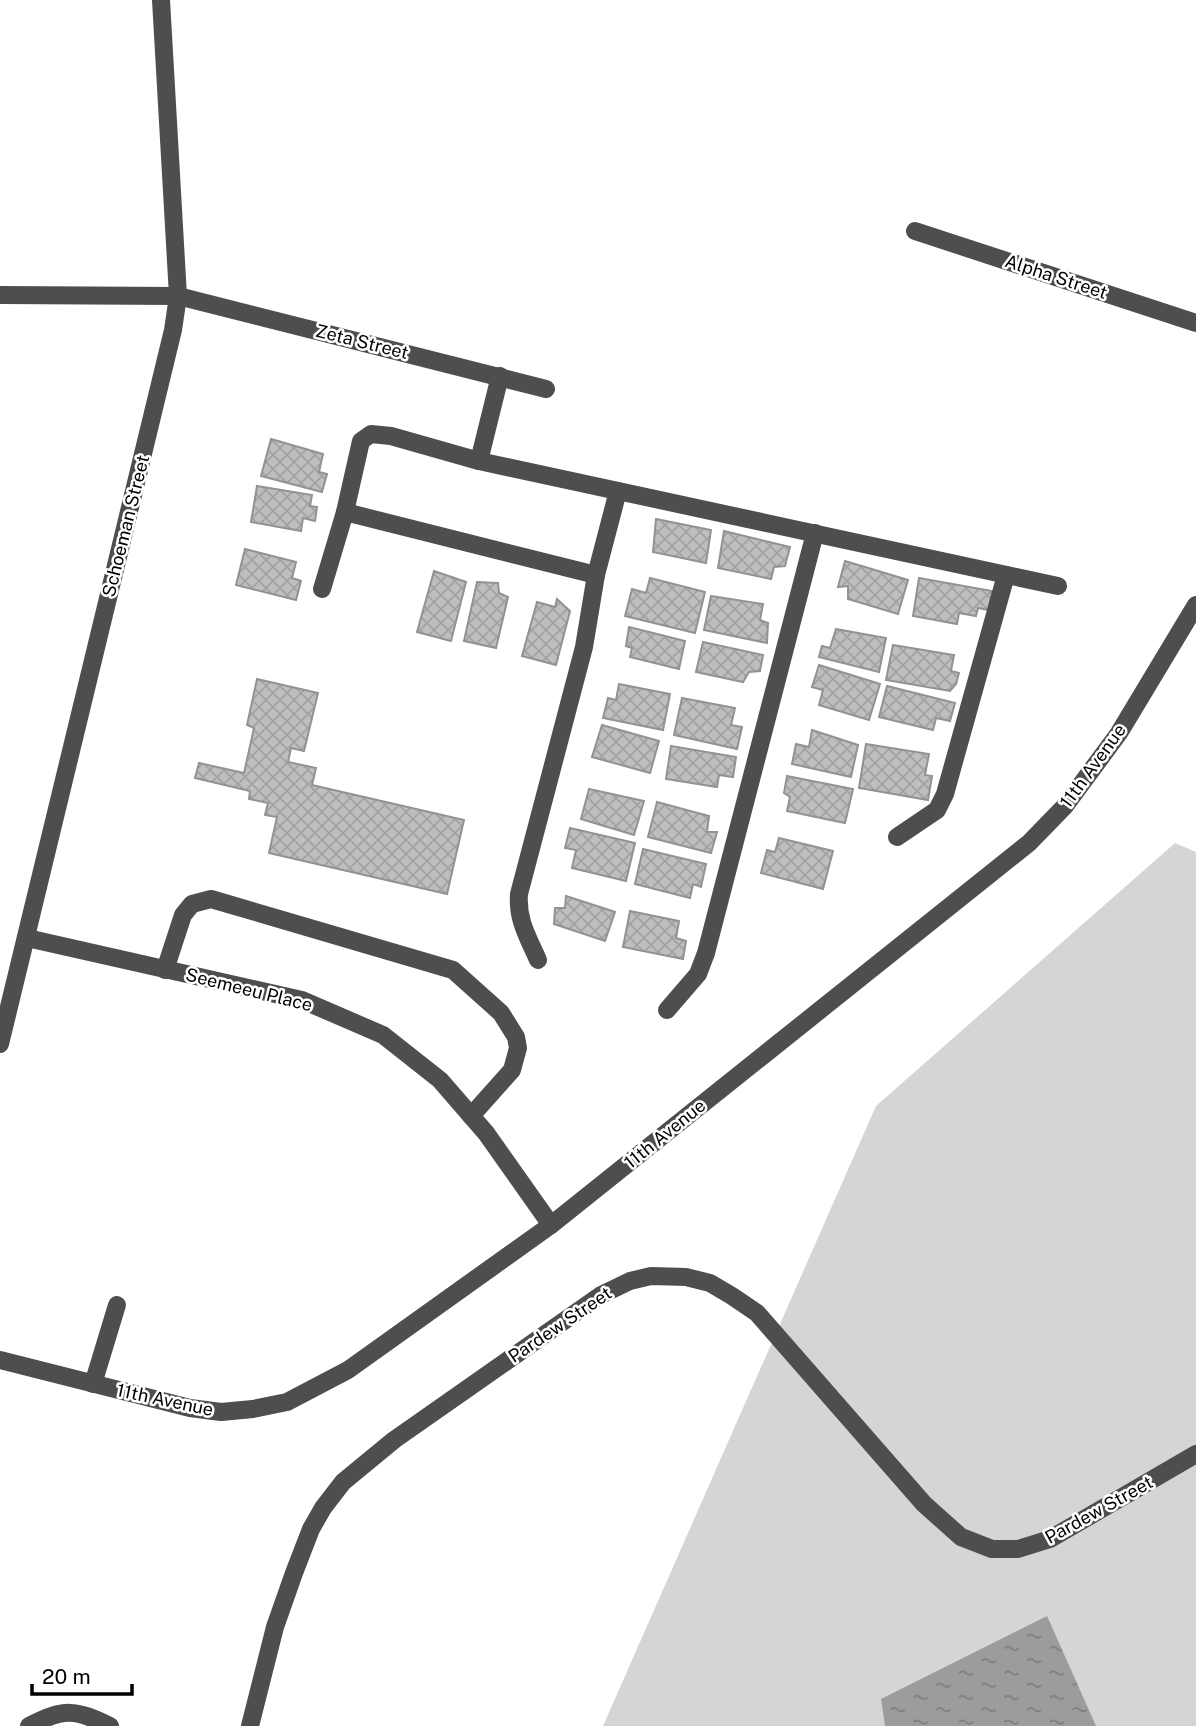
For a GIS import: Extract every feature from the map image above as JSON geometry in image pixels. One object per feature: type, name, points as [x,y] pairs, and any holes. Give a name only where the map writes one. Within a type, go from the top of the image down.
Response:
[{"type":"street","name":"Schoeman Street","points":[[0,1044],[173,330],[178,296],[161,0]]},
{"type":"street","name":"Alpha Street","points":[[915,231],[1196,323]]},
{"type":"street","name":"Zeta Street","points":[[0,295],[178,296],[546,389]]},
{"type":"street","points":[[479,461],[500,376]]},
{"type":"street","points":[[322,589],[345,512],[360,441],[371,434],[391,436],[479,461],[1058,586]]},
{"type":"street","points":[[538,960],[518,911],[519,894],[584,647],[596,575],[618,491]]},
{"type":"street","points":[[345,512],[596,575]]},
{"type":"street","points":[[667,1010],[698,974],[706,953],[815,533]]},
{"type":"street","points":[[897,837],[937,810],[945,794],[1006,575]]},
{"type":"street","name":"11th Avenue","points":[[0,1360],[190,1408],[221,1412],[287,1402],[348,1370],[551,1224],[1029,843],[1065,806],[1119,733],[1196,605]]},
{"type":"street","points":[[165,970],[183,915],[192,904],[211,899],[453,970],[501,1013],[516,1037],[518,1048],[512,1070],[471,1116]]},
{"type":"street","name":"Seemeeu Place","points":[[27,938],[302,1000],[383,1035],[440,1080],[471,1116],[551,1224]]},
{"type":"street","name":"Pardew Street","points":[[250,1726],[287,1591],[311,1529],[343,1482],[405,1432],[601,1295],[630,1281],[650,1276],[686,1277],[710,1283],[757,1313],[924,1504],[961,1537],[992,1549],[1018,1549],[1050,1539],[1196,1454]]},
{"type":"street","points":[[93,1384],[117,1306]]},
{"type":"street","points":[[29,1726],[53,1714],[82,1713],[110,1726]]},
{"type":"shaded area","points":[[1175,843],[1196,852],[1196,1726],[603,1726],[876,1106]]},
{"type":"water","points":[[1047,1616],[1096,1726],[885,1726],[881,1699]]},
{"type":"building","points":[[271,439],[323,454],[319,472],[327,474],[322,492],[261,476]]},
{"type":"building","points":[[257,486],[312,495],[310,506],[317,507],[315,521],[303,518],[301,531],[251,522]]},
{"type":"building","points":[[656,519],[711,530],[706,563],[653,552]]},
{"type":"building","points":[[724,531],[790,547],[785,566],[774,567],[771,579],[718,568]]},
{"type":"building","points":[[245,549],[296,562],[292,578],[301,581],[296,600],[236,585]]},
{"type":"building","points":[[845,561],[908,580],[898,614],[848,599],[848,586],[838,587]]},
{"type":"building","points":[[434,571],[466,582],[451,641],[417,632]]},
{"type":"building","points":[[650,578],[705,592],[695,633],[625,616],[632,589],[646,593]]},
{"type":"building","points":[[919,578],[992,591],[989,610],[978,608],[976,616],[959,613],[957,624],[913,616]]},
{"type":"building","points":[[477,582],[498,583],[499,593],[508,597],[496,648],[464,641]]},
{"type":"building","points":[[711,596],[763,604],[760,620],[768,623],[767,643],[704,630]]},
{"type":"building","points":[[557,599],[570,611],[556,665],[522,656],[537,602],[555,607]]},
{"type":"building","points":[[629,627],[685,641],[679,669],[630,657],[632,648],[626,646]]},
{"type":"building","points":[[836,629],[886,638],[879,672],[819,657],[822,646],[830,648]]},
{"type":"building","points":[[703,642],[763,655],[760,671],[749,672],[743,682],[696,672]]},
{"type":"building","points":[[893,645],[954,655],[951,671],[959,673],[956,684],[950,691],[886,680]]},
{"type":"building","points":[[819,665],[880,684],[869,720],[819,705],[823,690],[812,687]]},
{"type":"building","points":[[257,679],[318,693],[304,751],[291,748],[288,762],[316,768],[312,785],[464,820],[447,894],[269,853],[277,817],[265,815],[268,803],[249,799],[250,791],[195,778],[199,763],[244,773],[254,728],[247,725]]},
{"type":"building","points":[[619,684],[670,694],[663,730],[603,718],[608,698],[616,700]]},
{"type":"building","points":[[887,686],[955,703],[950,721],[936,718],[933,730],[879,717]]},
{"type":"building","points":[[682,698],[735,708],[731,725],[742,727],[737,749],[674,735]]},
{"type":"building","points":[[602,725],[659,741],[650,773],[592,757]]},
{"type":"building","points":[[812,730],[858,745],[851,777],[792,764],[796,744],[809,747]]},
{"type":"building","points":[[866,744],[929,754],[925,775],[932,776],[928,800],[859,788]]},
{"type":"building","points":[[671,746],[736,757],[733,777],[719,775],[717,787],[666,779]]},
{"type":"building","points":[[787,776],[853,789],[845,823],[787,811],[790,797],[784,793]]},
{"type":"building","points":[[589,789],[644,801],[634,835],[581,819]]},
{"type":"building","points":[[657,802],[709,816],[707,832],[717,832],[711,853],[648,837]]},
{"type":"building","points":[[570,828],[635,843],[626,881],[572,868],[576,850],[565,848]]},
{"type":"building","points":[[779,838],[833,851],[823,889],[761,873],[767,850],[775,852]]},
{"type":"building","points":[[643,849],[706,864],[701,887],[693,884],[690,898],[635,884]]},
{"type":"building","points":[[566,896],[615,912],[605,941],[554,924],[555,908],[565,908]]},
{"type":"building","points":[[630,911],[679,921],[676,938],[686,941],[683,959],[623,947]]}]
